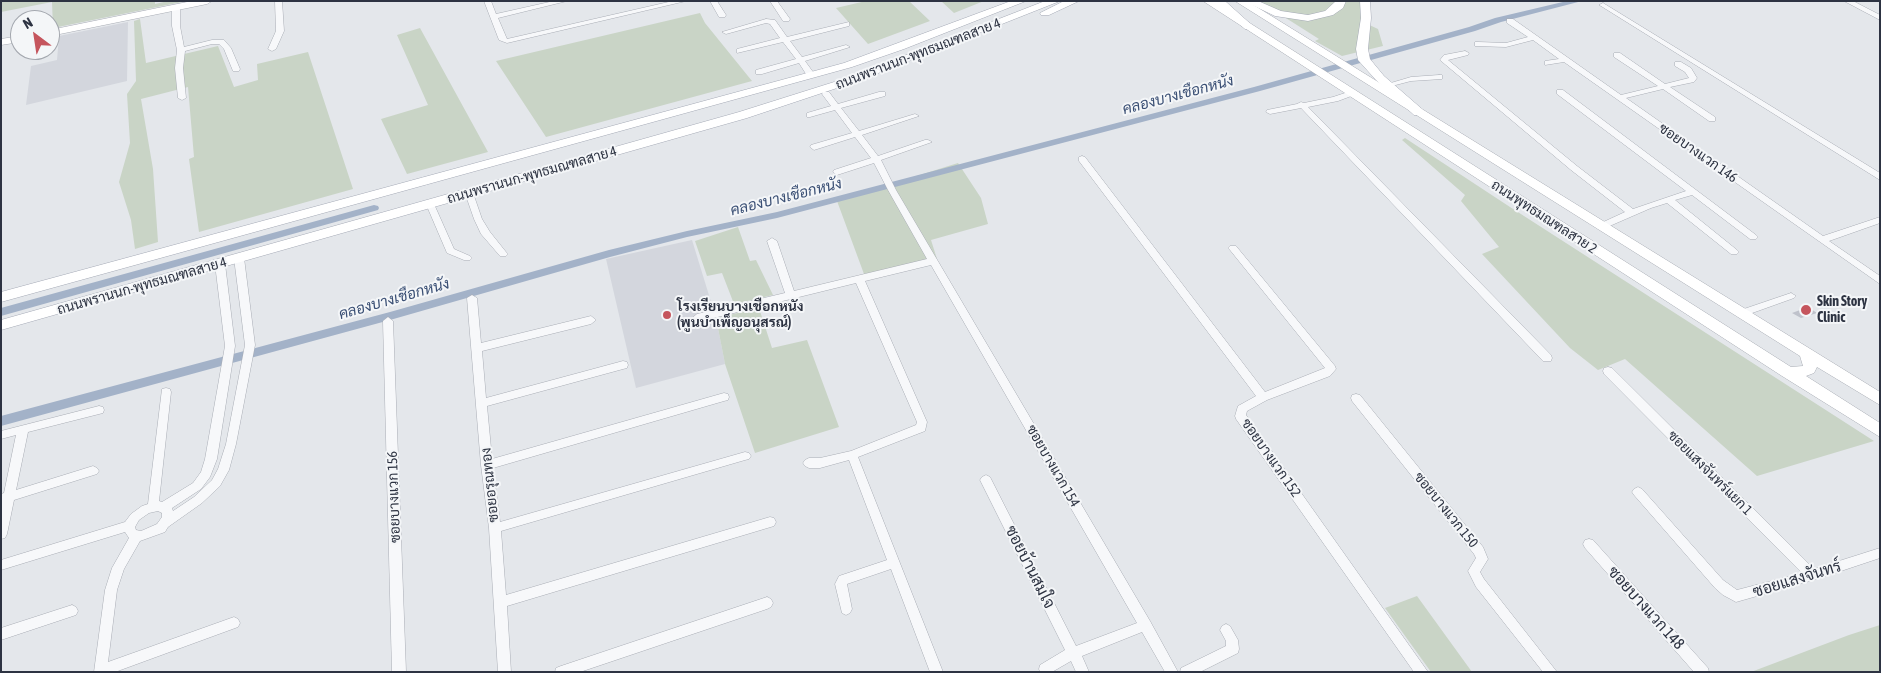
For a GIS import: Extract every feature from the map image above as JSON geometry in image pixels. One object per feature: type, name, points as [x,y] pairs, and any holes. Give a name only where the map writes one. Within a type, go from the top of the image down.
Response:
[{"type":"main road","points":[[60,31],[207,1]]},
{"type":"main road","points":[[765,87],[998,1]]},
{"type":"main road","name":"ถนนพรานนก-พุทธมณฑลสาย 4","points":[[1,297],[860,61],[1021,1]]},
{"type":"main road","name":"ถนนพรานนก-พุทธมณฑลสาย 4","points":[[1,326],[743,115],[854,79],[1055,1]]},
{"type":"main road","points":[[743,115],[826,94],[888,74],[1074,1]]},
{"type":"main road","name":"ถนนพุทธมณฑลสาย 2","points":[[1208,1],[1880,431]]},
{"type":"main road","points":[[1218,1],[1249,27]]},
{"type":"main road","name":"ถนนพุทธมณฑลสาย 2","points":[[1240,1],[1880,399]]},
{"type":"main road","points":[[1249,1],[1279,14],[1308,18],[1330,13],[1339,6],[1341,1]]},
{"type":"main road","points":[[1364,1],[1366,18],[1362,55],[1368,67],[1418,112]]},
{"type":"main road","points":[[429,179],[419,185],[415,192],[420,199],[433,203]]},
{"type":"main road","points":[[386,191],[395,193],[400,200],[399,209],[394,215]]},
{"type":"main road","points":[[1787,372],[1800,373],[1810,370],[1811,364],[1805,353]]},
{"type":"street","points":[[272,49],[280,32],[278,1]]},
{"type":"street","points":[[488,1],[503,40],[507,41],[683,1]]},
{"type":"street","points":[[493,16],[564,1]]},
{"type":"street","points":[[713,1],[722,15]]},
{"type":"street","points":[[773,1],[786,19]]},
{"type":"street","points":[[1847,1],[1880,18]]},
{"type":"street","points":[[1603,5],[1880,177]]},
{"type":"street","points":[[176,8],[176,26],[181,50],[179,68],[182,98]]},
{"type":"street","points":[[726,32],[769,21],[774,24],[786,39],[809,72]]},
{"type":"street","name":"ซอยบางแวก 146","points":[[1513,23],[1880,281]]},
{"type":"street","points":[[740,51],[846,24]]},
{"type":"street","points":[[1478,44],[1506,45],[1534,38]]},
{"type":"street","points":[[181,50],[212,42],[221,42],[227,48],[236,69]]},
{"type":"street","points":[[759,72],[846,47]]},
{"type":"street","points":[[1466,53],[1447,57],[1444,60],[1574,168],[1632,213]]},
{"type":"street","points":[[1617,55],[1712,119]]},
{"type":"street","points":[[1548,63],[1565,60]]},
{"type":"street","points":[[1618,98],[1664,88],[1693,79],[1688,70],[1678,64]]},
{"type":"street","points":[[1388,85],[1411,79],[1439,77]]},
{"type":"street","points":[[1560,92],[1752,237]]},
{"type":"street","points":[[1270,112],[1351,93]]},
{"type":"street","name":"ซอยบางแวก 154","points":[[826,94],[859,134],[877,160],[883,175],[1172,672]]},
{"type":"street","points":[[810,115],[882,94]]},
{"type":"street","points":[[1301,104],[1548,358]]},
{"type":"street","points":[[814,147],[914,116]]},
{"type":"street","points":[[837,172],[928,142]]},
{"type":"street","points":[[1082,158],[1262,397],[1326,374],[1331,368],[1233,248]]},
{"type":"street","points":[[1602,226],[1632,213],[1693,192]]},
{"type":"street","points":[[469,193],[478,219],[486,234],[503,254]]},
{"type":"street","points":[[1669,200],[1734,252]]},
{"type":"street","points":[[433,203],[450,251],[467,258]]},
{"type":"street","points":[[1822,240],[1880,220]]},
{"type":"street","points":[[772,241],[790,295]]},
{"type":"street","points":[[1,565],[132,531],[141,536],[155,532],[198,500],[216,483],[223,470],[232,444],[250,345],[239,258]]},
{"type":"street","points":[[697,318],[933,260]]},
{"type":"street","points":[[220,264],[230,346],[211,459],[206,474],[196,486],[158,507],[140,512],[118,568],[112,590],[100,671],[234,623]]},
{"type":"street","points":[[809,463],[820,463],[852,455],[921,428],[922,422],[859,278]]},
{"type":"street","points":[[1741,313],[1791,296]]},
{"type":"street","name":"ซอยอรุณทอง","points":[[472,298],[483,403],[487,465],[495,528],[505,672]]},
{"type":"street","points":[[477,348],[591,320]]},
{"type":"street","name":"ซอยบางแวก 156","points":[[388,321],[399,672]]},
{"type":"street","points":[[483,403],[622,365]]},
{"type":"street","name":"ซอยแสงจันทร์แยก 1","points":[[1608,371],[1812,575]]},
{"type":"street","points":[[158,507],[166,392]]},
{"type":"street","points":[[487,465],[724,397]]},
{"type":"street","name":"ซอยบางแวก 152","points":[[1262,397],[1242,409],[1240,416],[1422,672]]},
{"type":"street","name":"ซอยบางแวก 150","points":[[1356,398],[1482,555],[1482,559],[1474,571],[1480,583],[1551,672]]},
{"type":"street","points":[[1,435],[99,410]]},
{"type":"street","points":[[1,534],[5,498],[23,429]]},
{"type":"street","points":[[852,455],[937,672]]},
{"type":"street","points":[[495,528],[745,456]]},
{"type":"street","points":[[5,498],[93,472]]},
{"type":"street","name":"ซอยบ้านสมใจ","points":[[986,480],[1083,672]]},
{"type":"street","name":"ซอยแสงจันทร์","points":[[1638,492],[1719,584],[1736,596],[1812,575],[1880,553]]},
{"type":"street","points":[[158,507],[168,513],[165,523]]},
{"type":"street","points":[[501,602],[770,522]]},
{"type":"street","name":"ซอยบางแวก 148","points":[[1589,544],[1702,672]]},
{"type":"street","points":[[846,609],[841,584],[843,580],[894,563]]},
{"type":"street","points":[[561,672],[767,603]]},
{"type":"street","points":[[1,634],[72,611]]},
{"type":"street","points":[[1045,669],[1074,653],[1146,625]]},
{"type":"street","points":[[1186,672],[1233,648],[1232,640],[1226,630]]},
{"type":"shaded area","points":[[128,22],[127,81],[26,105],[31,66],[60,60],[60,36]]},
{"type":"shaded area","name":"โรงเรียนบางเชือกหนัง (พูนบำเพ็ญอนุสรณ์)","points":[[692,240],[716,318],[725,364],[636,388],[606,259]]},
{"type":"green space","points":[[1,1],[155,1],[155,4],[168,1],[187,1],[60,27],[60,10],[52,10],[52,2],[1,12]]},
{"type":"green space","points":[[866,1],[909,1],[930,21],[868,44],[836,8]]},
{"type":"green space","points":[[941,1],[984,1],[954,13]]},
{"type":"green space","points":[[1259,1],[1361,1],[1363,22],[1378,29],[1383,46],[1342,56],[1315,41],[1319,39]]},
{"type":"green space","points":[[700,13],[705,23],[752,81],[546,137],[496,61]]},
{"type":"green space","points":[[140,19],[146,63],[218,46],[234,87],[258,80],[257,64],[308,52],[353,189],[199,232],[189,159],[194,157],[188,87],[141,99],[153,169],[158,242],[135,249],[131,220],[119,182],[130,143],[127,94],[136,81],[134,21]]},
{"type":"green space","points":[[420,28],[488,152],[407,174],[381,119],[428,105],[397,35]]},
{"type":"green space","points":[[1405,138],[1874,441],[1757,476],[1625,359],[1598,370],[1570,348],[1482,254],[1499,247],[1461,201],[1465,195],[1402,140]]},
{"type":"green space","points":[[958,163],[981,198],[988,224],[931,240],[937,259],[864,274],[837,201]]},
{"type":"green space","points":[[738,227],[750,261],[756,260],[773,295],[734,304],[722,273],[707,276],[695,241]]},
{"type":"green space","points":[[759,308],[772,348],[807,340],[839,427],[755,453],[725,364],[716,318]]},
{"type":"green space","points":[[1417,596],[1472,672],[1431,672],[1385,608]]},
{"type":"green space","points":[[1880,625],[1880,672],[1751,672],[1849,635]]},
{"type":"building","name":"Skin Story Clinic","points":[[1808,307],[1817,313],[1801,318],[1792,313]]},
{"type":"waterway","name":"คลองบางเชือกหนัง","points":[[1,421],[390,316],[609,254],[687,234],[777,215],[1257,89],[1498,20],[1578,1]]},
{"type":"waterway","points":[[1,312],[374,208]]},
{"type":"place","name":"Skin Story Clinic","points":[[1806,310]]},
{"type":"place","name":"โรงเรียนบางเชือกหนัง (พูนบำเพ็ญอนุสรณ์)","points":[[667,315]]}]
